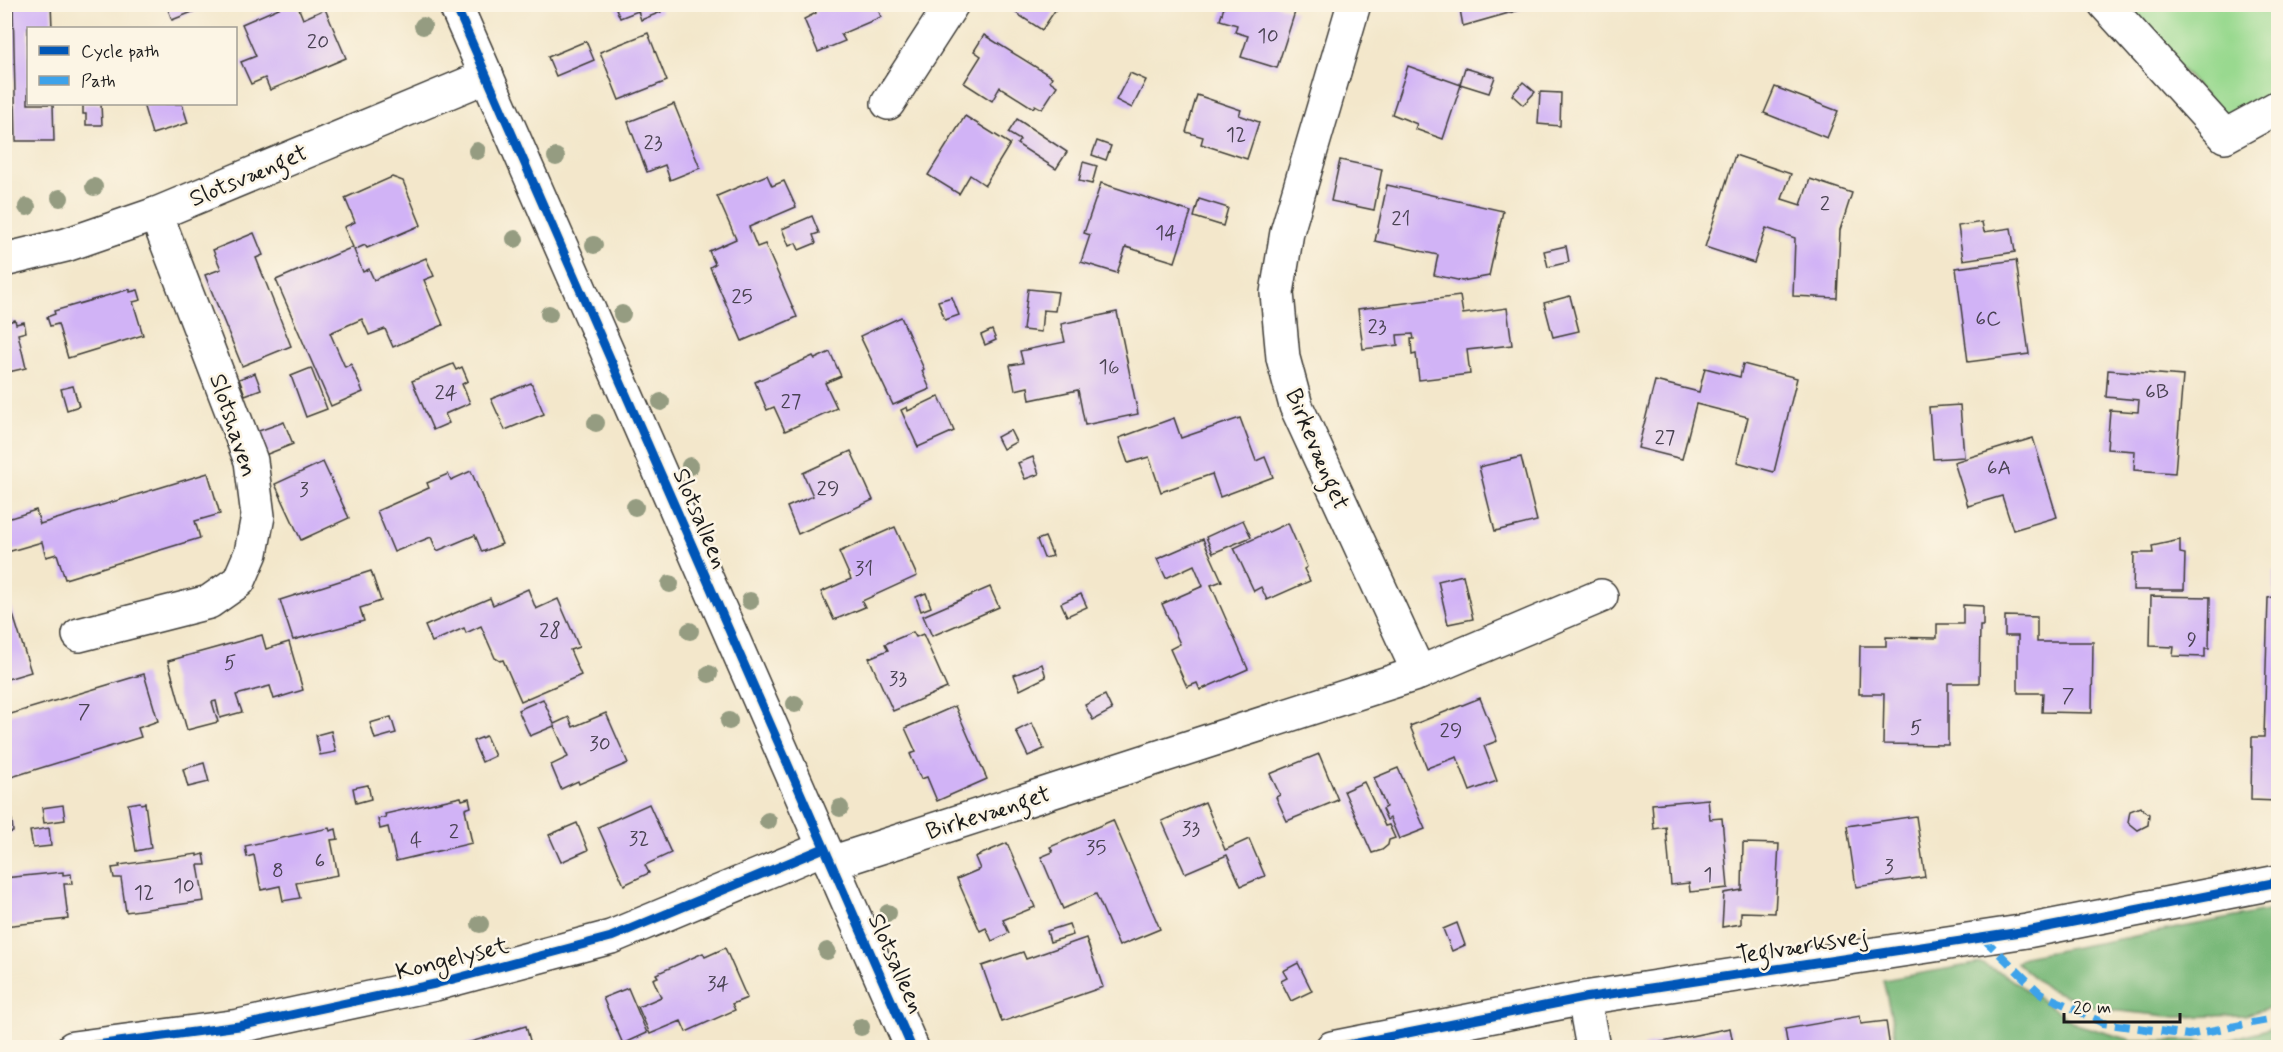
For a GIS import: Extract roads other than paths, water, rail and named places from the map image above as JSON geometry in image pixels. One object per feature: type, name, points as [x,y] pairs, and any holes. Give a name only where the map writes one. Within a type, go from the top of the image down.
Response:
[{"type":"street","name":"Slotsalleen","points":[[455,4],[912,1047]]},
{"type":"street","points":[[888,103],[952,4]]},
{"type":"street","name":"Birkevænget","points":[[1354,4],[1287,232],[1277,293],[1282,347],[1296,406],[1419,673]]},
{"type":"street","points":[[2105,4],[2225,136],[2278,107]]},
{"type":"street","name":"Slotsvænget","points":[[4,260],[66,245],[156,214],[488,76]]},
{"type":"street","name":"Slotshaven","points":[[79,635],[209,602],[239,581],[253,544],[258,516],[251,461],[156,214]]},
{"type":"street","name":"Birkevænget","points":[[827,855],[1419,673],[1601,596]]},
{"type":"street","name":"Kongelyset","points":[[73,1047],[239,1026],[446,981],[611,937],[827,855]]},
{"type":"street","name":"Teglværksvej","points":[[1332,1047],[1584,998],[2027,931],[2278,882]]},
{"type":"street","points":[[1584,998],[1593,1047]]}]
